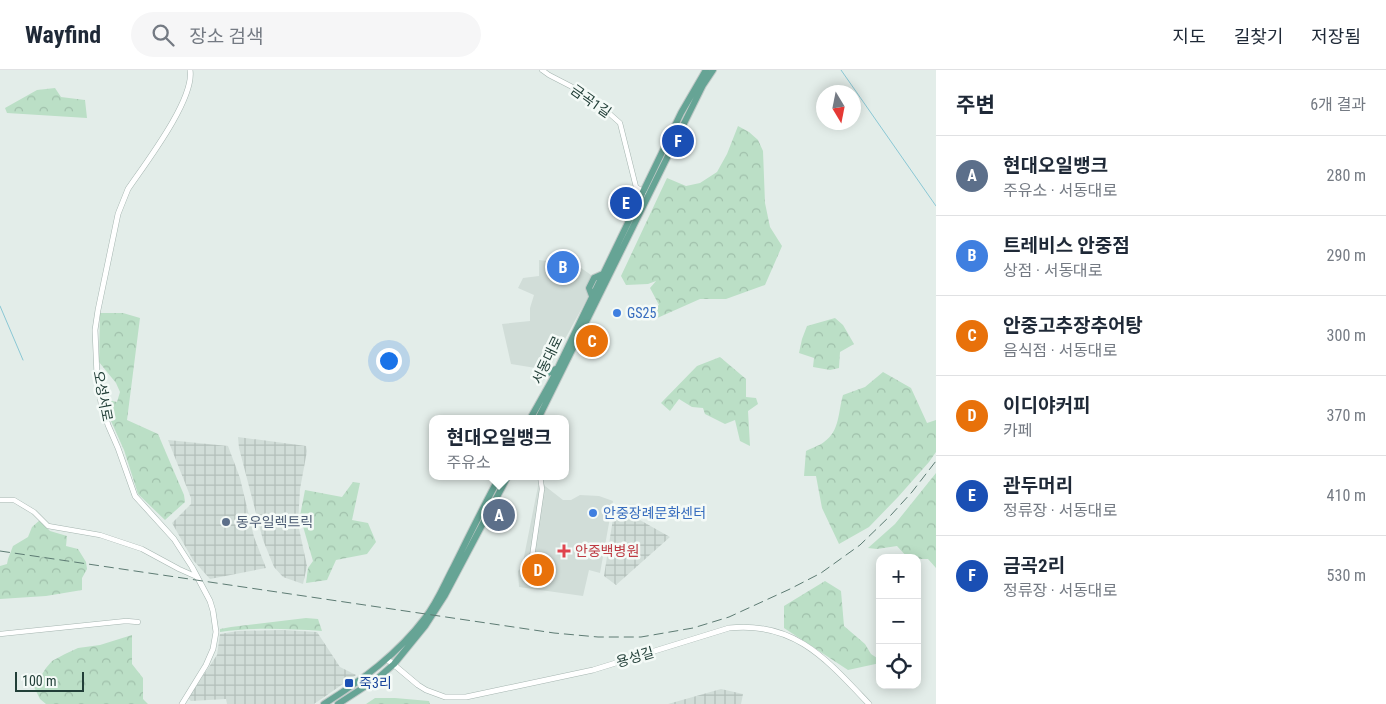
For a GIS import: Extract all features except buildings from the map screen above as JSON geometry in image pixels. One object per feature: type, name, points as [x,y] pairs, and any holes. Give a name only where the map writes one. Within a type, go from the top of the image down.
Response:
[{"type":"main road","name":"서동대로","points":[[540,415],[646,193],[681,113],[706,70]]},
{"type":"main road","name":"서동대로","points":[[532,415],[558,368],[604,273],[703,85],[713,70]]},
{"type":"main road","points":[[542,376],[558,368]]},
{"type":"main road","points":[[324,704],[356,684],[387,658],[426,617],[441,592],[498,480]]},
{"type":"main road","points":[[338,704],[378,678],[394,664],[420,632],[437,609],[458,572],[506,480]]},
{"type":"street","name":"오성서로","points":[[182,704],[213,650],[216,632],[214,611],[192,567],[174,539],[135,496],[101,403],[97,376],[95,330],[122,201],[182,104],[191,76],[190,70]]},
{"type":"street","name":"금곡1길","points":[[542,70],[593,99],[620,123],[636,187],[646,193]]},
{"type":"street","points":[[532,557],[542,489],[541,480]]},
{"type":"street","points":[[0,500],[14,500],[34,512],[48,526],[100,535],[142,549],[198,578]]},
{"type":"street","points":[[0,634],[126,621],[138,622]]},
{"type":"street","name":"용성길","points":[[387,658],[426,690],[444,697],[466,697],[593,670],[728,628],[760,628],[790,636],[807,645],[832,666],[869,704]]},
{"type":"shaded area","points":[[539,260],[574,263],[591,275],[593,288],[548,370],[511,364],[502,324],[530,321],[530,308],[534,295],[518,288],[523,278],[539,276]]},
{"type":"shaded area","points":[[238,437],[306,446],[307,451],[300,489],[298,524],[307,566],[303,584],[283,577],[274,567],[263,540],[239,448]]},
{"type":"shaded area","points":[[168,440],[228,446],[240,478],[254,537],[266,568],[210,579],[193,560],[172,523],[191,504],[191,498]]},
{"type":"shaded area","name":"안중백병원","points":[[543,482],[545,486],[563,500],[571,500],[580,495],[599,496],[613,501],[600,573],[589,570],[583,596],[519,587],[518,571],[522,567],[538,486]]},
{"type":"shaded area","points":[[615,506],[670,537],[616,585],[604,576]]},
{"type":"shaded area","points":[[282,630],[317,632],[340,667],[356,675],[314,704],[227,704],[226,699],[191,701],[188,698],[217,655],[220,634],[238,631]]},
{"type":"shaded area","points":[[721,689],[743,694],[741,704],[668,704]]},
{"type":"green space","points":[[55,88],[61,97],[85,100],[87,118],[7,113],[5,108],[37,90]]},
{"type":"green space","points":[[738,126],[758,140],[763,151],[765,203],[770,227],[782,246],[765,285],[726,299],[700,299],[655,319],[642,314],[659,305],[650,288],[656,281],[648,284],[626,285],[621,276],[667,178],[686,186],[700,183],[717,172],[727,154]]},
{"type":"green space","points":[[100,313],[123,313],[140,318],[127,420],[158,434],[184,495],[185,502],[165,520],[138,494],[124,450],[111,421],[104,399],[117,402],[120,392],[116,383],[99,362]]},
{"type":"green space","points":[[835,318],[843,325],[854,344],[840,352],[839,368],[830,370],[813,367],[814,358],[799,353],[807,326]]},
{"type":"green space","points":[[720,357],[746,379],[746,397],[756,398],[758,404],[748,411],[750,446],[740,441],[735,420],[725,424],[705,414],[703,408],[692,407],[679,399],[670,411],[661,403],[697,366]]},
{"type":"green space","points":[[883,372],[911,388],[927,423],[936,420],[936,452],[898,497],[869,527],[839,544],[822,508],[816,476],[804,476],[806,451],[822,443],[833,432],[838,421],[843,395],[865,387]]},
{"type":"green space","points":[[936,473],[936,568],[928,559],[921,559],[921,554],[904,554],[897,546],[877,549],[868,548],[895,524]]},
{"type":"green space","points":[[353,482],[360,483],[352,520],[368,523],[376,542],[367,554],[336,560],[327,580],[306,583],[308,568],[313,561],[300,516],[305,490],[342,497]]},
{"type":"green space","points":[[40,520],[50,531],[67,536],[66,546],[78,549],[86,562],[87,569],[82,578],[82,590],[46,596],[0,599],[0,566],[7,564],[13,546],[28,537],[32,527]]},
{"type":"green space","points":[[825,581],[841,591],[844,626],[865,644],[871,654],[876,657],[876,664],[848,670],[784,628],[784,606]]},
{"type":"green space","points":[[306,618],[318,619],[322,631],[258,629],[220,632],[220,629],[231,627]]},
{"type":"green space","points":[[132,635],[132,664],[143,678],[143,699],[148,704],[46,704],[40,699],[34,687],[52,661],[78,648],[100,645]]},
{"type":"green space","points":[[375,698],[429,701],[430,704],[366,704]]},
{"type":"waterway","points":[[841,70],[936,206]]},
{"type":"waterway","points":[[0,306],[23,360]]},
{"type":"railway","points":[[0,551],[554,633],[598,637],[641,637],[693,628],[729,617],[821,573],[860,545],[891,515],[936,461]]},
{"type":"place","name":"금곡2리","points":[[678,141]]},
{"type":"place","name":"관두머리","points":[[626,203]]},
{"type":"place","name":"트레비스 안중점","points":[[563,267]]},
{"type":"place","name":"GS25","points":[[617,313]]},
{"type":"place","name":"안중고추장추어탕","points":[[592,341]]},
{"type":"place","name":"안중장례문화센터","points":[[593,513]]},
{"type":"place","name":"현대오일뱅크","points":[[499,515]]},
{"type":"place","name":"동우일렉트릭","points":[[226,522]]},
{"type":"place","name":"안중백병원","points":[[564,551]]},
{"type":"place","name":"이디야커피","points":[[538,570]]},
{"type":"place","name":"죽3리","points":[[349,683]]}]
